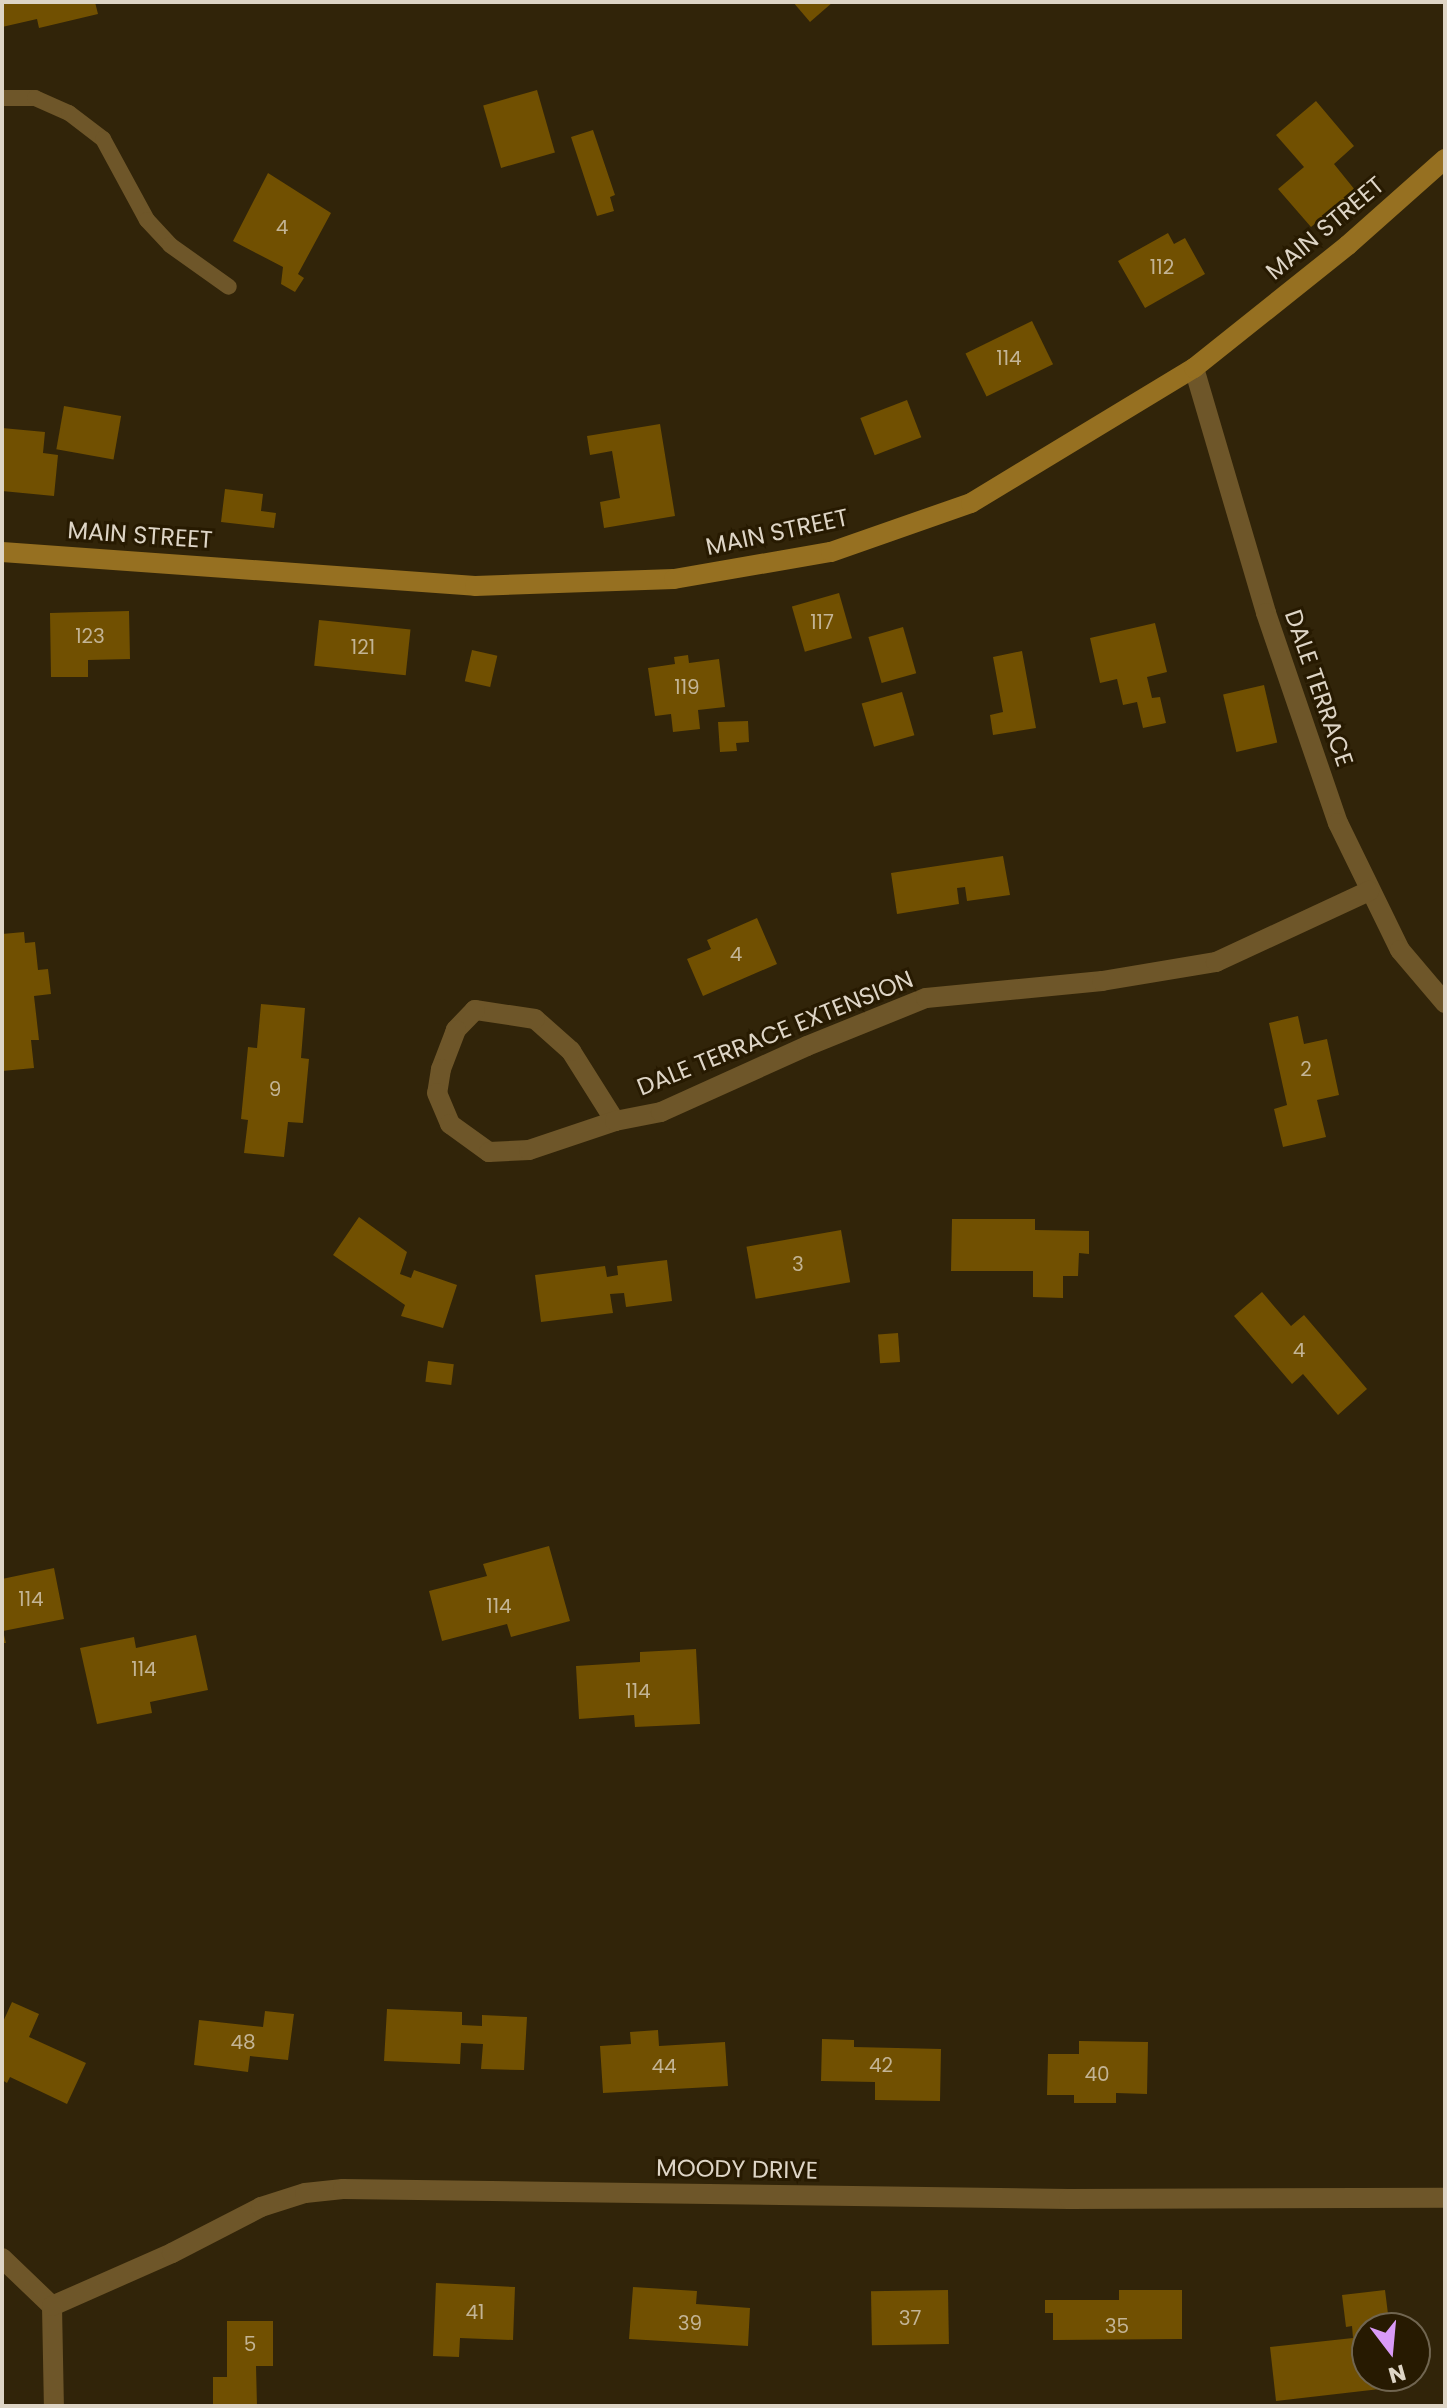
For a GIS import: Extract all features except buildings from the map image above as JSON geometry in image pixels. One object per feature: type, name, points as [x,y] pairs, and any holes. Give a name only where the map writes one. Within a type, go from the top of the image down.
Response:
[{"type":"main road","name":"MAIN STREET","points":[[2,552],[475,586],[674,579],[831,552],[971,503],[1194,368],[1348,245],[1445,159]]},
{"type":"street","name":"DALE TERRACE","points":[[1194,368],[1266,613],[1338,823],[1400,950],[1445,1003]]},
{"type":"street","name":"DALE TERRACE EXTENSION","points":[[615,1121],[571,1051],[535,1019],[475,1010],[456,1030],[441,1069],[437,1093],[450,1124],[489,1152],[529,1150],[615,1121],[675,1106],[807,1046],[926,998],[1102,981],[1216,962],[1369,891]]},
{"type":"street","name":"MOODY DRIVE","points":[[52,2306],[172,2253],[261,2207],[305,2193],[343,2189],[1069,2199],[1445,2198]]},
{"type":"street","points":[[2,2258],[52,2306],[54,2406]]},
{"type":"lane","points":[[2,98],[35,98],[69,113],[103,139],[147,220],[170,245],[229,287]]}]
